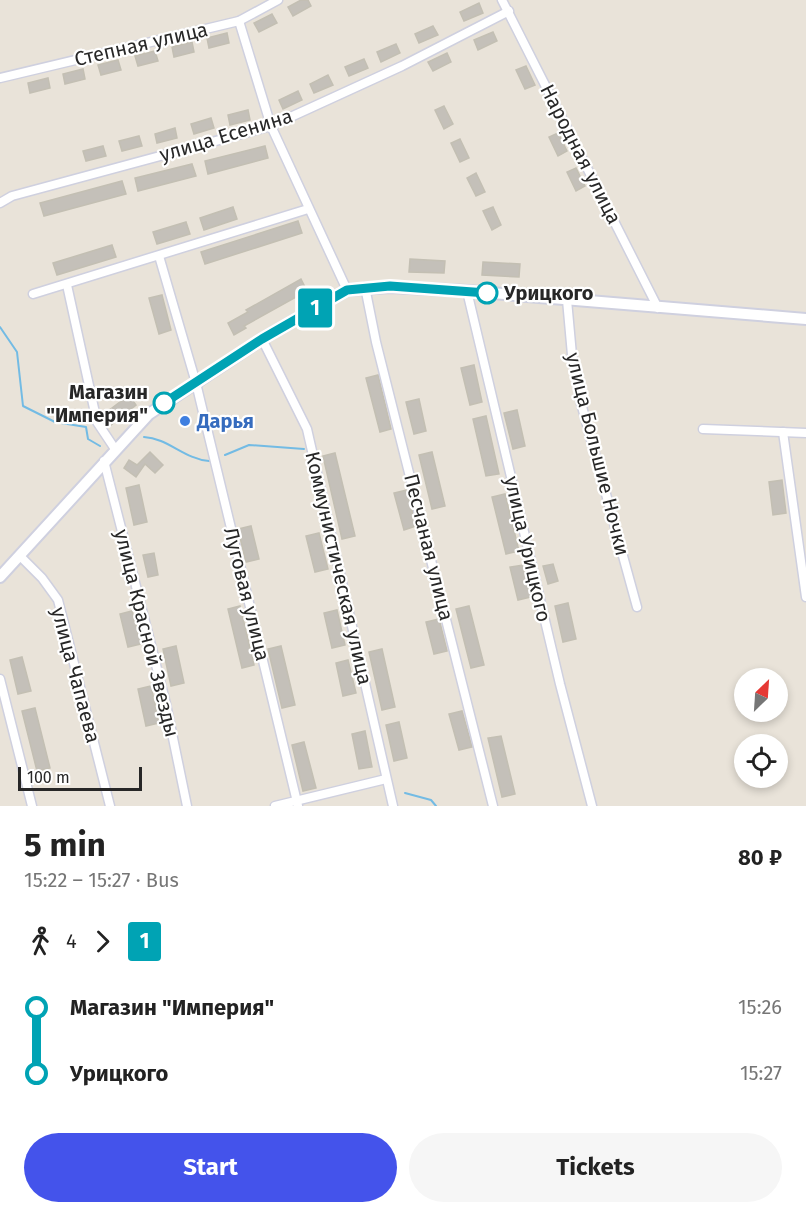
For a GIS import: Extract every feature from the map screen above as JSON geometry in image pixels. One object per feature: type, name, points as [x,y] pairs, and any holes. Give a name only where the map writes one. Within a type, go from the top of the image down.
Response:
[{"type":"street","name":"Степная улица","points":[[0,78],[239,21],[278,0]]},
{"type":"street","name":"Народная улица","points":[[502,0],[658,308]]},
{"type":"street","name":"улица Есенина","points":[[0,204],[12,196],[271,126],[402,66],[509,11]]},
{"type":"street","points":[[239,21],[271,126],[347,290]]},
{"type":"street","points":[[33,294],[308,209]]},
{"type":"street","name":"Луговая улица","points":[[159,256],[196,383],[298,803]]},
{"type":"street","points":[[67,285],[97,422],[115,448]]},
{"type":"street","points":[[0,577],[115,448],[149,414],[262,339],[347,290],[365,287],[467,291],[806,318]]},
{"type":"street","name":"Песчаная улица","points":[[365,287],[376,342],[493,806]]},
{"type":"street","name":"улица Урицкого","points":[[467,291],[560,684],[592,806]]},
{"type":"street","name":"улица Большие Ночки","points":[[567,300],[572,355],[581,403],[637,607]]},
{"type":"street","name":"Коммунистическая улица","points":[[262,339],[307,429],[393,806]]},
{"type":"street","points":[[703,429],[806,433]]},
{"type":"street","points":[[783,432],[806,597]]},
{"type":"street","name":"улица Красной Звезды","points":[[104,461],[166,704],[188,806]]},
{"type":"street","name":"улица Чапаева","points":[[20,556],[42,578],[58,600],[110,806]]},
{"type":"street","points":[[0,679],[32,806]]},
{"type":"street","points":[[275,806],[298,803],[386,779]]},
{"type":"building","points":[[301,0],[308,0],[311,6],[293,16],[288,7]]},
{"type":"building","points":[[479,3],[483,13],[464,21],[460,12]]},
{"type":"building","points":[[272,14],[277,23],[259,32],[254,23]]},
{"type":"building","points":[[433,26],[438,35],[419,43],[415,34]]},
{"type":"building","points":[[493,32],[497,41],[478,50],[474,40]]},
{"type":"building","points":[[227,33],[229,43],[209,48],[207,38]]},
{"type":"building","points":[[192,42],[194,52],[174,57],[172,47]]},
{"type":"building","points":[[396,44],[400,53],[381,62],[377,52]]},
{"type":"building","points":[[155,51],[158,61],[138,66],[135,56]]},
{"type":"building","points":[[447,53],[451,62],[433,71],[428,62]]},
{"type":"building","points":[[364,59],[368,68],[349,76],[345,67]]},
{"type":"building","points":[[118,60],[121,70],[101,75],[98,65]]},
{"type":"building","points":[[526,66],[535,85],[525,89],[516,70]]},
{"type":"building","points":[[83,69],[85,79],[65,84],[63,74]]},
{"type":"building","points":[[328,75],[333,85],[314,93],[310,84]]},
{"type":"building","points":[[48,78],[50,88],[30,93],[28,83]]},
{"type":"building","points":[[298,91],[302,100],[283,109],[279,100]]},
{"type":"building","points":[[444,106],[453,124],[444,129],[435,110]]},
{"type":"building","points":[[248,110],[250,120],[230,125],[228,115]]},
{"type":"building","points":[[211,118],[214,128],[194,134],[191,124]]},
{"type":"building","points":[[175,128],[177,138],[157,143],[155,134]]},
{"type":"building","points":[[558,133],[567,151],[558,156],[549,137]]},
{"type":"building","points":[[139,136],[142,146],[122,151],[119,141]]},
{"type":"building","points":[[460,139],[469,158],[460,162],[451,143]]},
{"type":"building","points":[[103,146],[106,156],[86,161],[83,151]]},
{"type":"building","points":[[265,146],[268,158],[208,174],[205,161]]},
{"type":"building","points":[[192,164],[196,176],[138,191],[135,178]]},
{"type":"building","points":[[576,168],[585,186],[576,191],[567,172]]},
{"type":"building","points":[[476,173],[485,192],[476,196],[467,178]]},
{"type":"building","points":[[122,181],[126,194],[44,216],[40,203]]},
{"type":"building","points":[[233,207],[237,219],[204,230],[200,218]]},
{"type":"building","points":[[493,207],[501,225],[492,230],[483,211]]},
{"type":"building","points":[[298,221],[302,233],[205,264],[201,252]]},
{"type":"building","points":[[186,222],[190,234],[157,244],[153,232]]},
{"type":"building","points":[[112,245],[116,257],[57,275],[53,263]]},
{"type":"building","points":[[410,259],[445,261],[444,273],[409,272]]},
{"type":"building","points":[[483,262],[520,264],[519,277],[482,275]]},
{"type":"building","points":[[301,279],[307,291],[244,326],[246,328],[234,335],[228,323],[248,312],[246,310]]},
{"type":"building","points":[[162,295],[171,330],[159,334],[149,298]]},
{"type":"building","points":[[474,365],[482,402],[470,405],[461,368]]},
{"type":"building","points":[[378,375],[391,429],[380,432],[366,378]]},
{"type":"building","points":[[129,395],[136,405],[111,425],[103,415]]},
{"type":"building","points":[[419,399],[426,431],[414,434],[406,402]]},
{"type":"building","points":[[517,410],[525,446],[513,449],[504,413]]},
{"type":"building","points":[[486,416],[499,474],[486,476],[473,419]]},
{"type":"building","points":[[150,452],[163,465],[155,473],[145,464],[136,477],[124,468],[129,460],[137,465]]},
{"type":"building","points":[[432,452],[445,506],[432,509],[419,455]]},
{"type":"building","points":[[335,453],[355,536],[342,539],[323,456]]},
{"type":"building","points":[[782,480],[786,513],[773,515],[769,482]]},
{"type":"building","points":[[139,485],[147,522],[134,525],[126,488]]},
{"type":"building","points":[[407,490],[416,526],[404,530],[394,493]]},
{"type":"building","points":[[505,494],[519,551],[506,554],[492,497]]},
{"type":"building","points":[[251,526],[259,559],[246,562],[238,529]]},
{"type":"building","points":[[319,533],[328,569],[315,572],[306,536]]},
{"type":"building","points":[[154,553],[158,575],[148,577],[143,555]]},
{"type":"building","points":[[553,564],[558,581],[548,584],[543,566]]},
{"type":"building","points":[[523,565],[531,597],[518,600],[510,567]]},
{"type":"building","points":[[568,603],[576,639],[563,642],[555,606]]},
{"type":"building","points":[[240,606],[254,665],[242,668],[228,609]]},
{"type":"building","points":[[469,606],[484,665],[471,668],[456,609]]},
{"type":"building","points":[[337,610],[345,645],[332,648],[324,613]]},
{"type":"building","points":[[132,611],[141,644],[128,647],[120,614]]},
{"type":"building","points":[[439,619],[447,651],[434,654],[426,622]]},
{"type":"building","points":[[176,646],[184,683],[171,686],[163,649]]},
{"type":"building","points":[[281,646],[295,705],[282,708],[268,649]]},
{"type":"building","points":[[382,649],[395,707],[382,710],[369,652]]},
{"type":"building","points":[[22,657],[31,691],[18,694],[10,660]]},
{"type":"building","points":[[348,660],[356,693],[343,696],[336,663]]},
{"type":"building","points":[[151,686],[159,723],[146,726],[138,689]]},
{"type":"building","points":[[35,708],[50,768],[37,771],[22,711]]},
{"type":"building","points":[[462,711],[472,747],[459,750],[449,714]]},
{"type":"building","points":[[399,722],[407,758],[394,761],[386,725]]},
{"type":"building","points":[[365,731],[372,767],[359,769],[352,734]]},
{"type":"building","points":[[501,736],[515,794],[502,797],[488,738]]},
{"type":"building","points":[[304,742],[316,788],[303,791],[292,745]]},
{"type":"waterway","points":[[0,327],[17,352],[23,406],[55,422],[86,427],[88,439],[100,446]]},
{"type":"waterway","points":[[144,437],[153,438],[192,457],[209,461]]},
{"type":"waterway","points":[[225,455],[249,445],[304,449]]},
{"type":"waterway","points":[[405,793],[431,800],[436,806]]},
{"type":"bus line","name":"1","points":[[164,403],[262,339],[347,290],[390,286],[487,293]]},
{"type":"place","name":"Урицкого","points":[[487,293]]},
{"type":"place","name":"Магазин \"Империя\"","points":[[164,403]]},
{"type":"place","name":"Дарья","points":[[185,421]]}]
